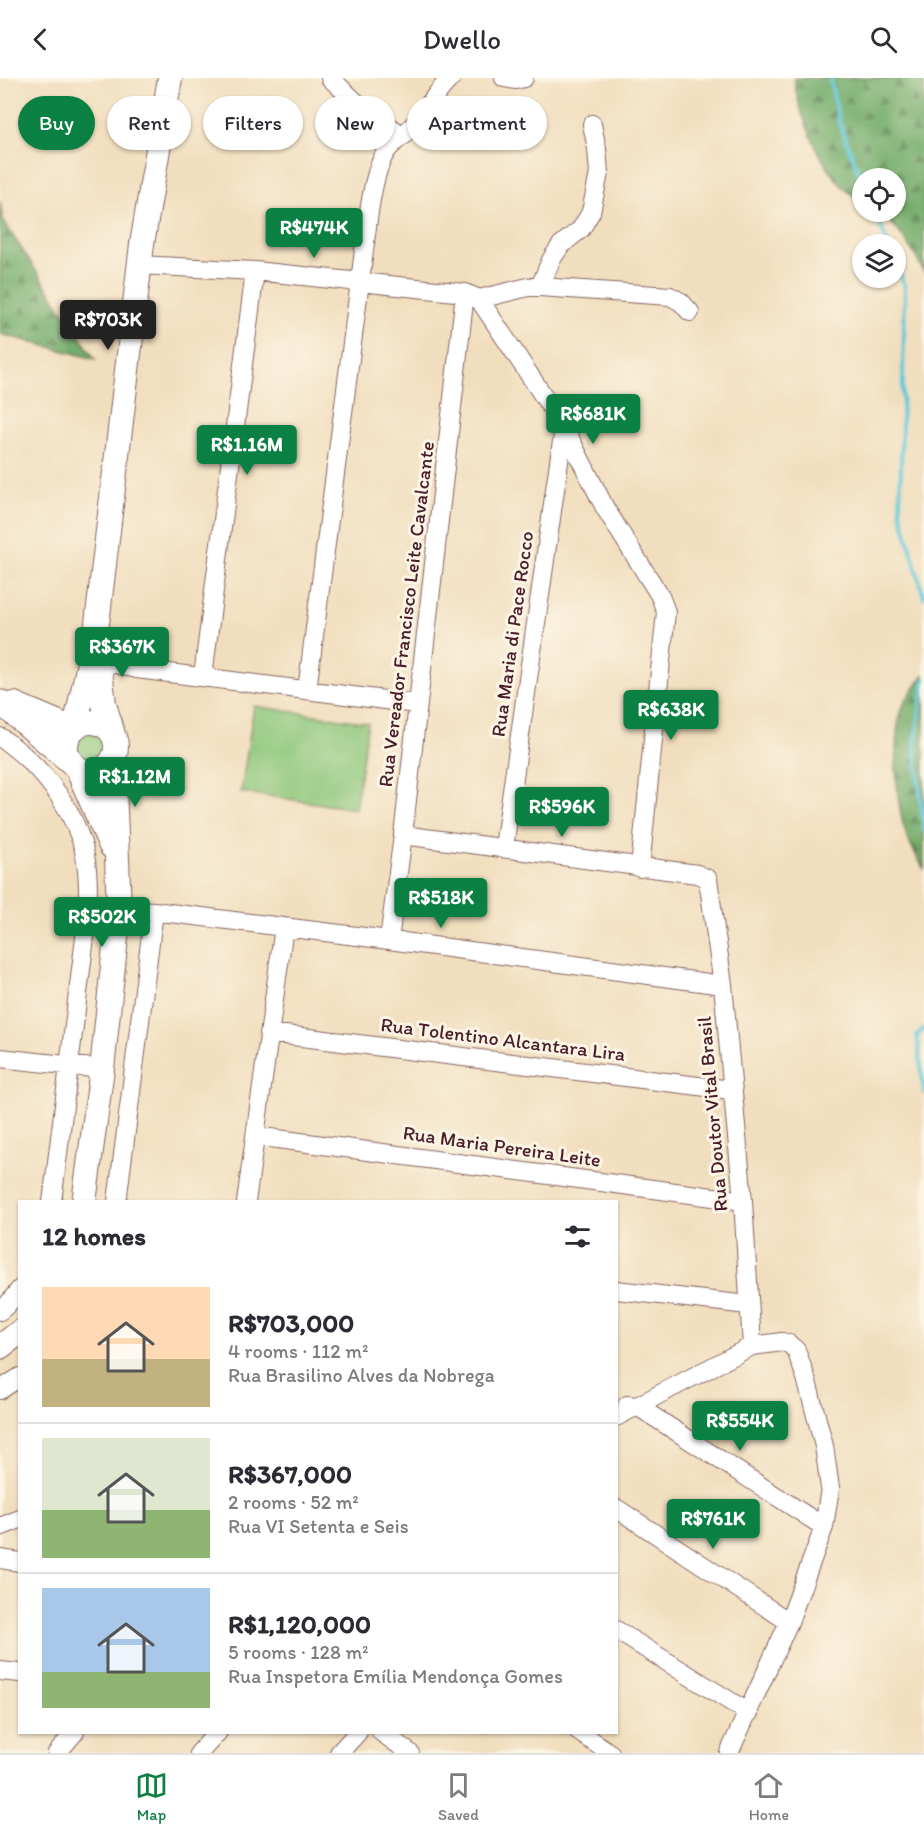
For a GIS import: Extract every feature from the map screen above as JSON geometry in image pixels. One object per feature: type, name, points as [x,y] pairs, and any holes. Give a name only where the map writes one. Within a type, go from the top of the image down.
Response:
[{"type":"main road","points":[[116,857],[75,765],[67,754],[66,743],[74,728],[96,647],[139,265],[170,78]]},
{"type":"main road","points":[[84,1200],[102,1069],[119,909],[113,760],[117,745],[111,731],[103,695],[96,647]]},
{"type":"main road","points":[[0,700],[74,728]]},
{"type":"main road","points":[[0,700],[75,765],[90,772],[109,765],[113,760]]},
{"type":"main road","points":[[74,728],[81,723],[94,721],[107,726],[111,731]]},
{"type":"main road","points":[[0,1347],[18,1334]]},
{"type":"street","points":[[330,78],[358,104],[403,136]]},
{"type":"street","points":[[307,690],[370,203],[381,162],[388,149],[403,136],[437,91],[451,78]]},
{"type":"street","points":[[504,78],[515,80],[524,78]]},
{"type":"street","points":[[540,287],[551,260],[561,245],[581,229],[591,212],[599,173],[592,124]]},
{"type":"street","points":[[139,265],[255,271],[360,281],[472,296],[528,287],[670,296],[681,302],[690,312]]},
{"type":"street","points":[[203,676],[255,271]]},
{"type":"street","points":[[403,835],[504,847],[640,868],[666,612],[660,596],[606,508],[564,428],[472,296]]},
{"type":"street","name":"Rua Vereador Francisco Leite Cavalcante","points":[[389,940],[417,704],[472,296]]},
{"type":"street","name":"Rua Maria di Pace Rocco","points":[[504,847],[564,428]]},
{"type":"street","points":[[96,647],[103,661],[137,669],[417,704]]},
{"type":"street","points":[[0,736],[22,752],[44,774],[66,807],[81,840],[88,881],[88,913],[71,1065],[52,1200]]},
{"type":"street","name":"Rua Doutor Vital Brasil","points":[[640,868],[697,874],[708,879],[723,985],[743,1201],[752,1346]]},
{"type":"street","points":[[119,909],[154,911],[389,940],[723,985]]},
{"type":"street","points":[[117,1200],[154,911]]},
{"type":"street","points":[[246,1200],[284,927]]},
{"type":"street","name":"Rua Tolentino Alcantara Lira","points":[[269,1033],[731,1090]]},
{"type":"street","points":[[0,1058],[102,1069]]},
{"type":"street","name":"Rua Maria Pereira Leite","points":[[255,1136],[743,1201]]},
{"type":"street","points":[[618,1290],[748,1305]]},
{"type":"street","points":[[0,1311],[18,1292]]},
{"type":"street","points":[[618,1416],[752,1346],[782,1342],[796,1350],[806,1378],[824,1446],[830,1488],[824,1527],[789,1622],[729,1753]]},
{"type":"street","points":[[0,1390],[18,1378]]},
{"type":"street","points":[[618,1404],[637,1406],[824,1527]]},
{"type":"street","points":[[618,1509],[789,1622]]},
{"type":"street","points":[[0,1527],[18,1520]]},
{"type":"street","points":[[0,1559],[18,1562]]},
{"type":"street","points":[[618,1631],[749,1713]]},
{"type":"street","points":[[0,1671],[18,1673]]},
{"type":"street","points":[[57,1753],[73,1734]]},
{"type":"street","points":[[199,1753],[216,1734]]},
{"type":"street","points":[[339,1753],[356,1734]]},
{"type":"street","points":[[384,1734],[410,1753]]},
{"type":"street","points":[[582,1734],[608,1752]]},
{"type":"green space","points":[[794,78],[924,78],[924,272],[906,242],[906,234],[901,234],[890,222],[906,222],[906,168],[852,168],[852,194],[835,178],[818,152],[796,91]]},
{"type":"green space","points":[[0,201],[3,221],[95,359],[0,334]]},
{"type":"green space","points":[[924,675],[924,869],[910,844],[903,823],[897,789],[896,753],[899,719],[903,706]]},
{"type":"green space","points":[[254,706],[368,723],[355,809],[241,792]]},
{"type":"green space","points":[[91,730],[102,735],[107,746],[102,757],[91,762],[80,757],[75,746],[80,735]]},
{"type":"waterway","points":[[830,78],[839,122],[857,168]]},
{"type":"waterway","points":[[879,222],[884,234]]},
{"type":"waterway","points":[[905,288],[900,510],[924,597]]},
{"type":"waterway","points":[[924,680],[915,744],[924,831]]},
{"type":"waterway","points":[[924,1029],[917,1035],[924,1093]]}]
